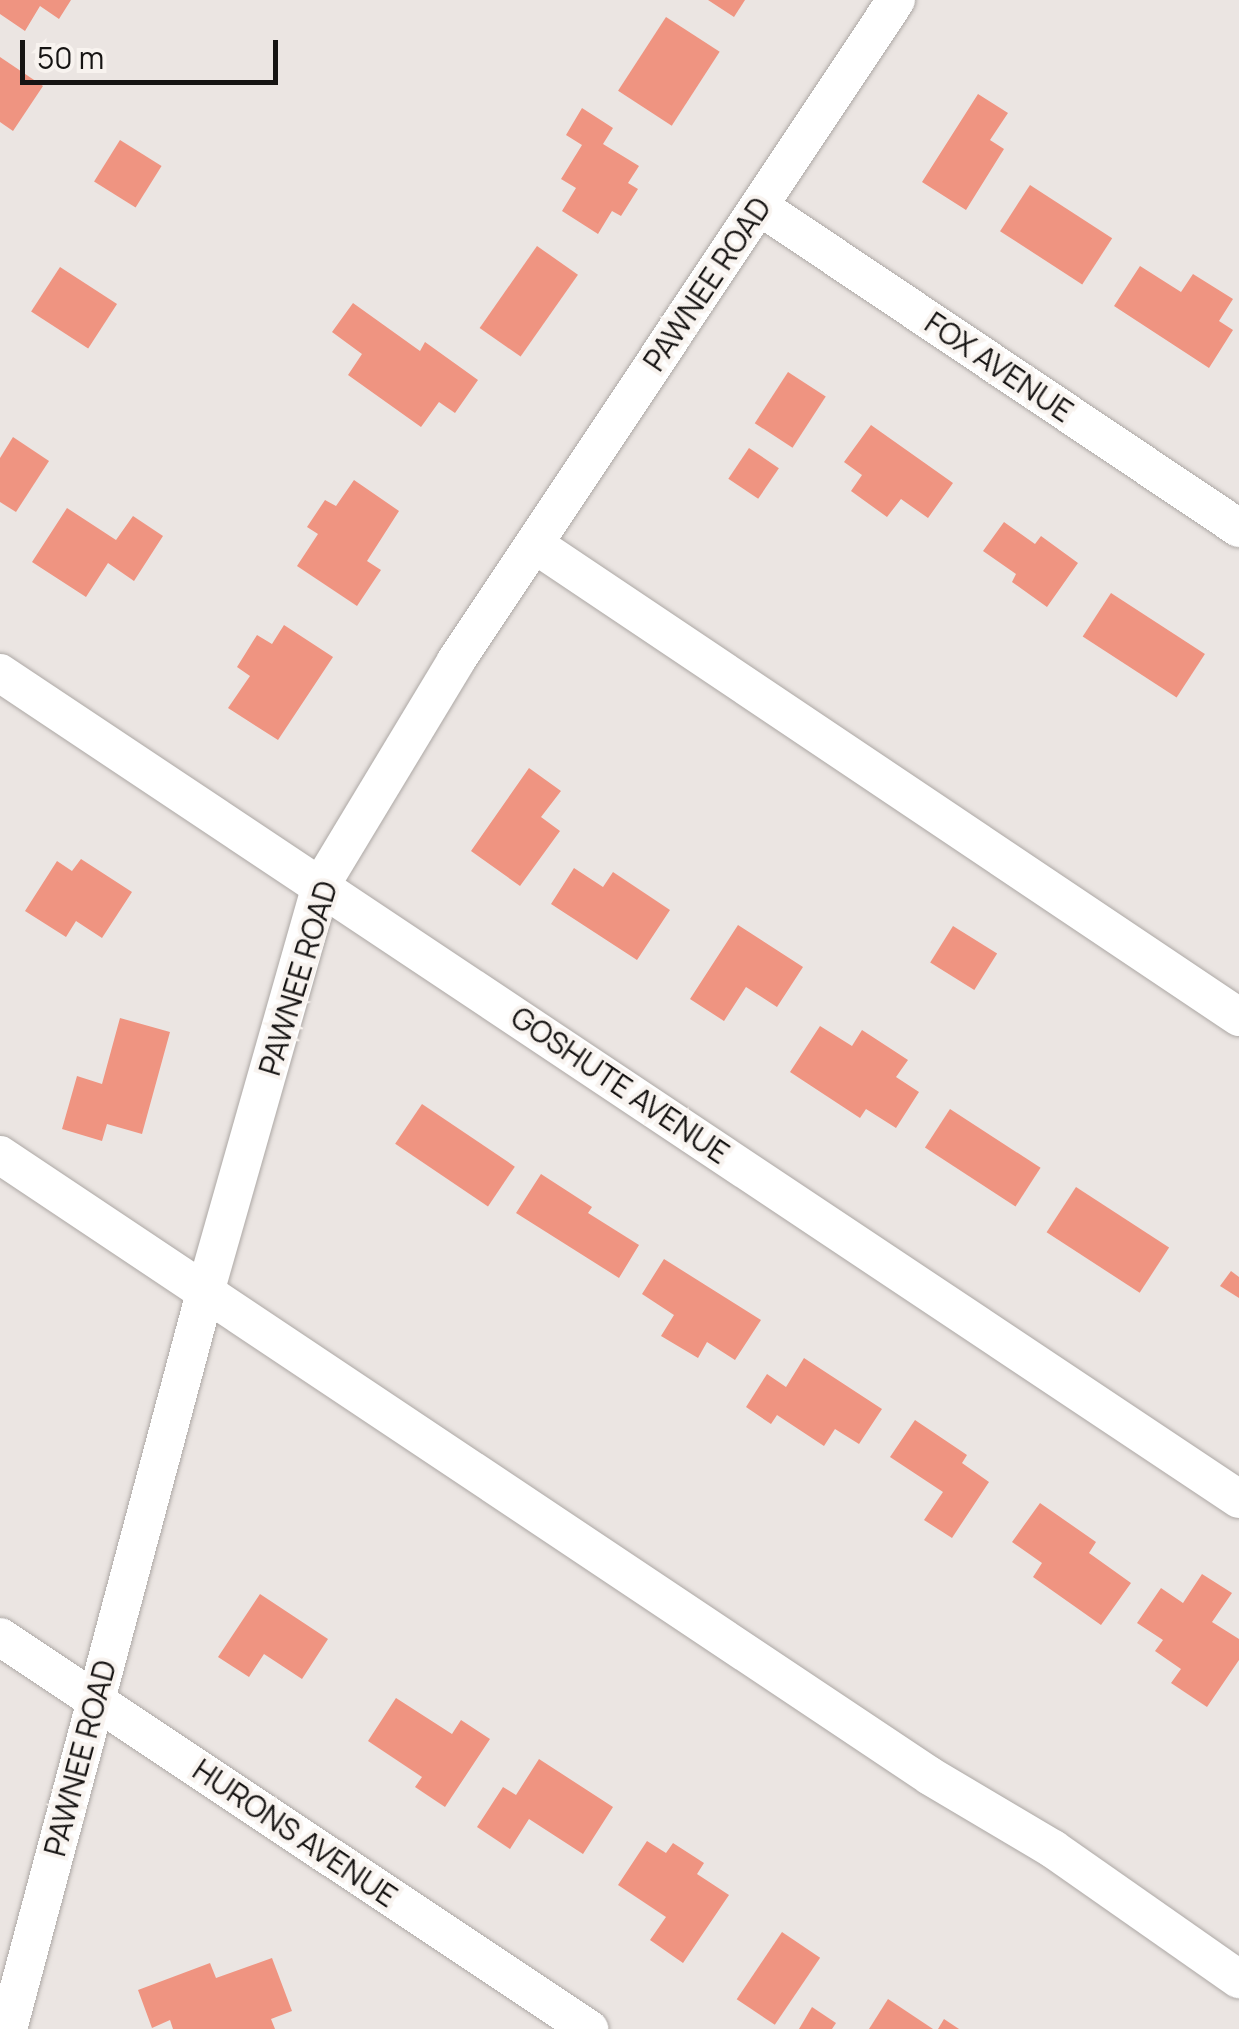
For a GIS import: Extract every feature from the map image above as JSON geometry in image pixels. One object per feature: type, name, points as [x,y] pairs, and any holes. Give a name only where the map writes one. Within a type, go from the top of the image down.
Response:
[{"type":"street","name":"PAWNEE ROAD","points":[[8,2029],[206,1289],[322,886],[456,661],[896,0]]},
{"type":"street","name":"FOX AVENUE","points":[[759,206],[1239,528]]},
{"type":"street","points":[[534,544],[1239,1016]]},
{"type":"street","name":"GOSHUTE AVENUE","points":[[0,673],[1239,1499]]},
{"type":"street","points":[[0,1155],[930,1776],[1053,1849],[1239,1979]]},
{"type":"street","name":"HURONS AVENUE","points":[[0,1637],[589,2029]]},
{"type":"building","points":[[0,0],[71,0],[59,19],[40,6],[25,31],[0,14]]},
{"type":"building","points":[[708,0],[745,0],[734,17]]},
{"type":"building","points":[[666,17],[720,52],[672,126],[618,91]]},
{"type":"building","points":[[0,57],[43,86],[13,131],[0,122]]},
{"type":"building","points":[[978,94],[1008,113],[990,140],[1004,149],[966,210],[922,182]]},
{"type":"building","points":[[582,108],[613,128],[603,144],[639,166],[628,183],[638,189],[621,216],[612,211],[598,234],[562,211],[576,188],[561,179],[582,145],[566,135]]},
{"type":"building","points":[[120,140],[162,166],[136,208],[94,182]]},
{"type":"building","points":[[1030,185],[1112,238],[1082,285],[1000,231]]},
{"type":"building","points":[[537,246],[578,275],[521,357],[480,328]]},
{"type":"building","points":[[1140,266],[1181,292],[1193,274],[1233,299],[1219,321],[1233,330],[1209,368],[1114,306]]},
{"type":"building","points":[[60,267],[117,304],[88,348],[31,311]]},
{"type":"building","points":[[353,303],[420,351],[425,342],[478,380],[455,413],[439,402],[421,427],[348,375],[362,354],[332,332]]},
{"type":"building","points":[[788,372],[826,397],[793,448],[755,423]]},
{"type":"building","points":[[871,425],[953,483],[928,518],[901,499],[887,517],[851,491],[862,475],[844,462]]},
{"type":"building","points":[[13,437],[49,461],[16,512],[0,502],[0,458]]},
{"type":"building","points":[[749,448],[779,468],[758,499],[728,479]]},
{"type":"building","points":[[354,480],[399,511],[367,561],[381,570],[357,606],[297,566],[318,534],[307,527],[325,500],[336,506]]},
{"type":"building","points":[[67,508],[116,540],[133,516],[163,536],[134,581],[108,563],[86,597],[32,562]]},
{"type":"building","points":[[1004,522],[1035,544],[1041,536],[1078,563],[1047,607],[1012,582],[1016,574],[983,551]]},
{"type":"building","points":[[1111,593],[1205,654],[1177,698],[1083,637]]},
{"type":"building","points":[[284,625],[333,657],[278,740],[228,708],[250,676],[237,667],[257,635],[272,644]]},
{"type":"building","points":[[529,768],[561,791],[541,817],[560,831],[520,886],[471,851]]},
{"type":"building","points":[[81,859],[132,892],[102,938],[76,921],[66,937],[25,911],[57,861],[72,871]]},
{"type":"building","points":[[574,868],[603,887],[613,872],[670,910],[637,960],[551,904]]},
{"type":"building","points":[[738,925],[803,967],[777,1007],[746,987],[724,1021],[690,999]]},
{"type":"building","points":[[953,926],[997,954],[974,990],[930,962]]},
{"type":"building","points":[[120,1018],[170,1032],[142,1134],[107,1124],[102,1141],[62,1129],[77,1076],[102,1084]]},
{"type":"building","points":[[820,1026],[852,1046],[862,1030],[908,1060],[896,1077],[919,1092],[896,1128],[866,1109],[860,1118],[790,1072]]},
{"type":"building","points":[[422,1104],[515,1167],[488,1206],[395,1144]]},
{"type":"building","points":[[950,1109],[1041,1168],[1016,1206],[925,1148]]},
{"type":"building","points":[[541,1174],[592,1207],[588,1213],[639,1245],[619,1278],[516,1213]]},
{"type":"building","points":[[1076,1187],[1169,1247],[1140,1293],[1047,1232]]},
{"type":"building","points":[[664,1259],[761,1320],[735,1360],[707,1342],[698,1358],[661,1336],[674,1315],[642,1294]]},
{"type":"building","points":[[1231,1271],[1239,1277],[1239,1298],[1220,1286]]},
{"type":"building","points":[[804,1358],[882,1409],[859,1444],[835,1429],[824,1446],[777,1415],[771,1424],[746,1407],[767,1374],[786,1387]]},
{"type":"building","points":[[915,1420],[967,1455],[962,1463],[989,1482],[952,1538],[924,1520],[943,1492],[890,1457]]},
{"type":"building","points":[[1040,1503],[1096,1542],[1089,1553],[1131,1583],[1101,1625],[1033,1577],[1042,1563],[1012,1542]]},
{"type":"building","points":[[1202,1574],[1232,1593],[1212,1622],[1239,1639],[1239,1660],[1207,1707],[1171,1683],[1181,1669],[1155,1651],[1163,1640],[1137,1623],[1161,1588],[1183,1603]]},
{"type":"building","points":[[260,1594],[328,1639],[302,1679],[264,1654],[249,1677],[218,1657]]},
{"type":"building","points":[[396,1698],[452,1734],[461,1720],[490,1739],[445,1807],[415,1787],[422,1777],[368,1741]]},
{"type":"building","points":[[539,1759],[613,1807],[583,1854],[529,1819],[510,1849],[477,1827],[503,1787],[516,1795]]},
{"type":"building","points":[[647,1841],[666,1853],[673,1843],[704,1863],[697,1874],[729,1895],[683,1963],[650,1940],[666,1917],[618,1885]]},
{"type":"building","points":[[782,1932],[820,1958],[775,2025],[737,1999]]},
{"type":"building","points":[[272,1958],[292,2011],[271,2019],[275,2029],[173,2029],[170,2020],[152,2028],[138,1990],[210,1963],[216,1978]]},
{"type":"building","points":[[888,1999],[933,2029],[869,2029]]},
{"type":"building","points":[[812,2007],[836,2023],[832,2029],[799,2029]]},
{"type":"building","points":[[944,2019],[959,2029],[938,2029]]}]
